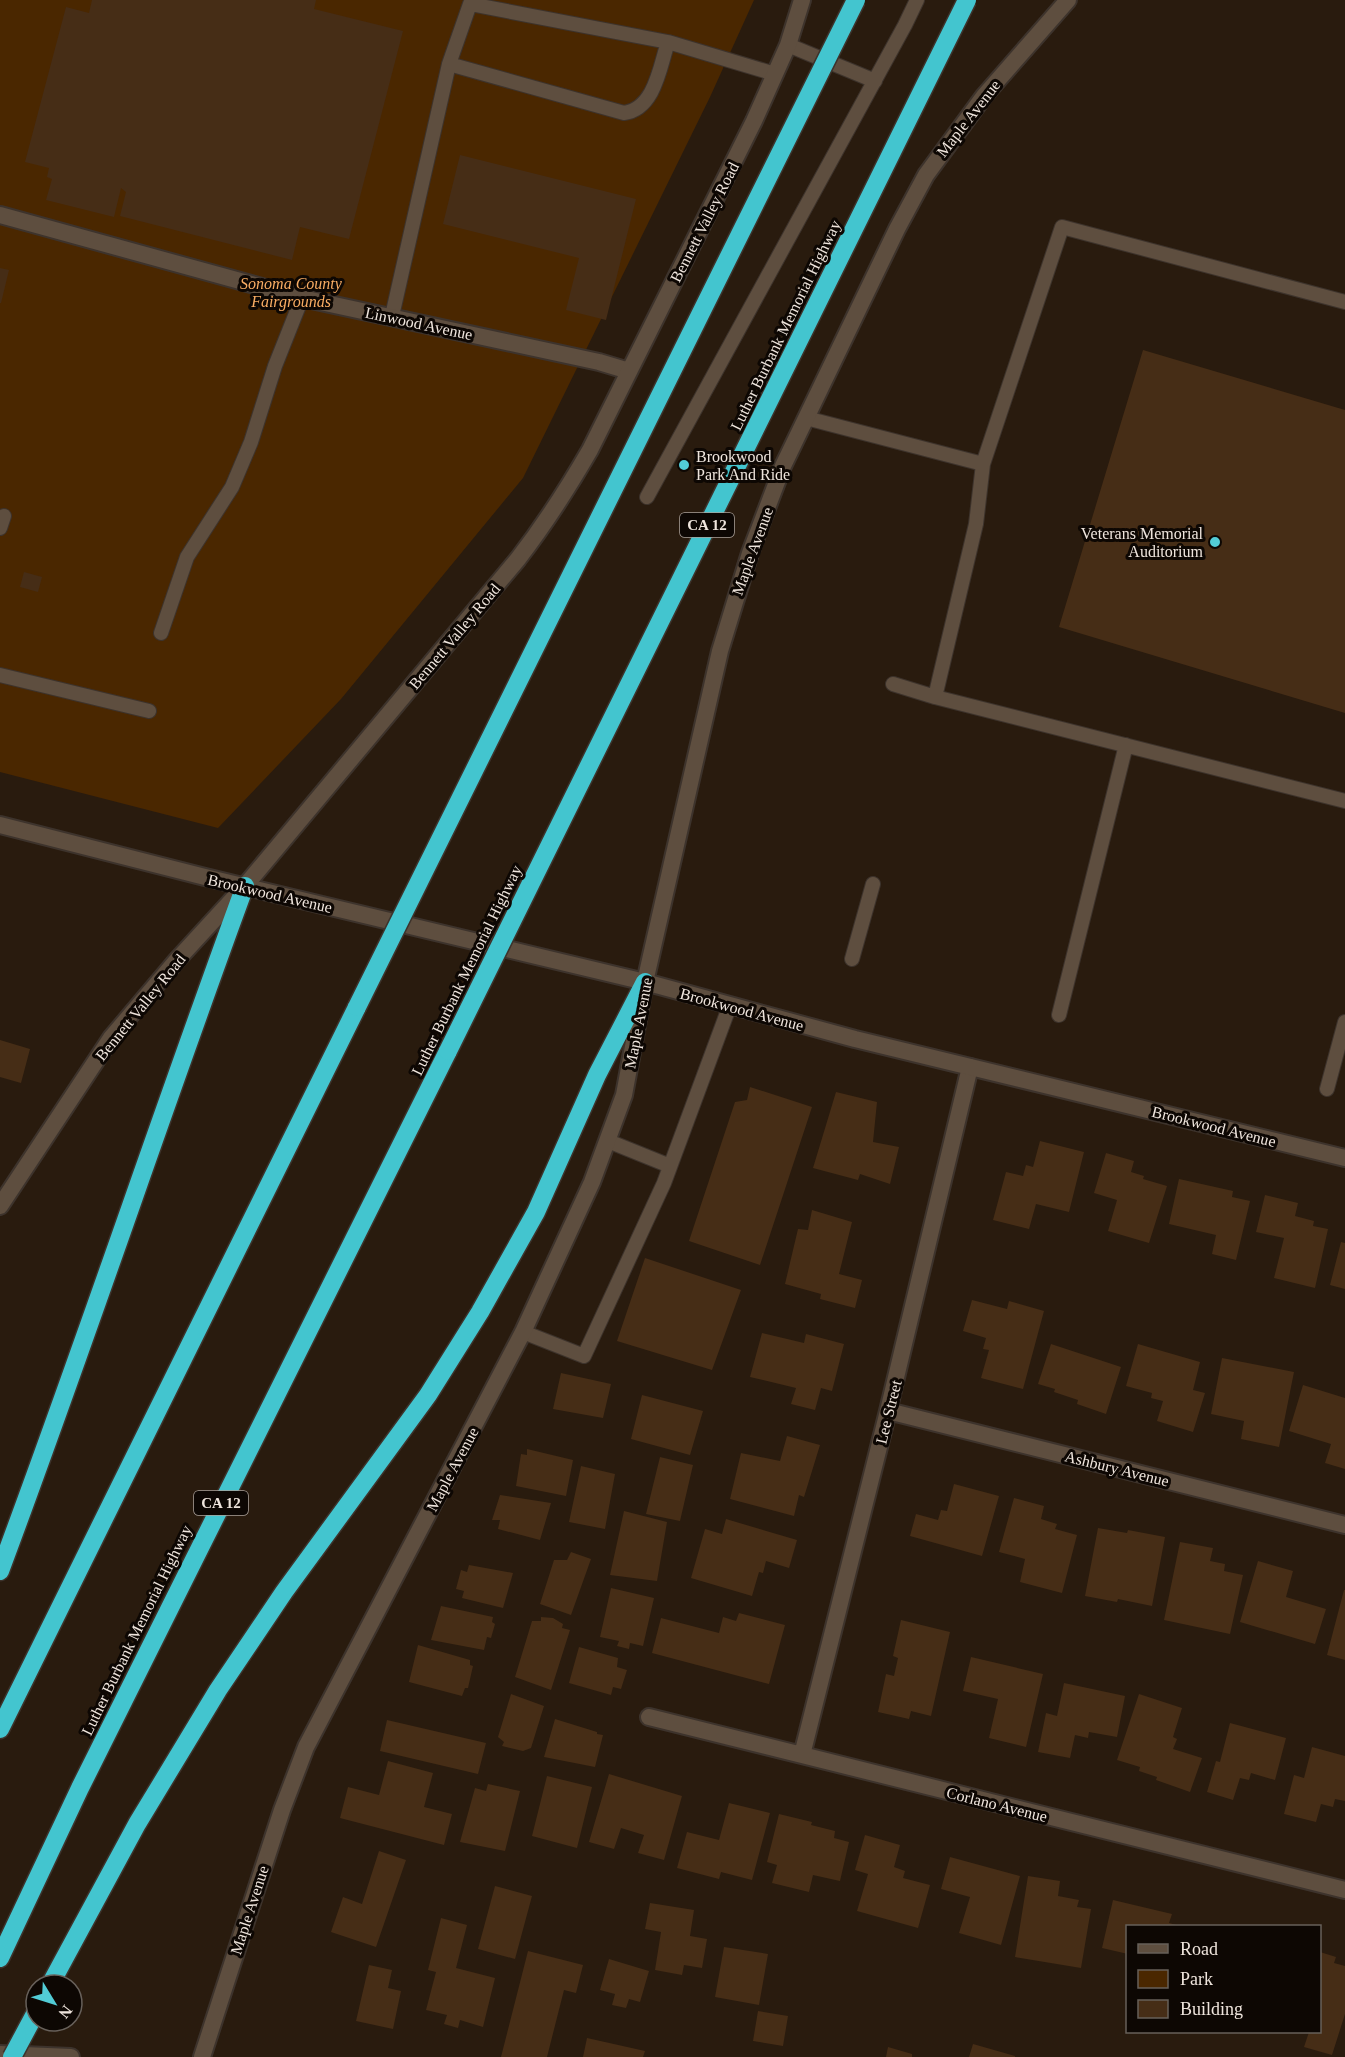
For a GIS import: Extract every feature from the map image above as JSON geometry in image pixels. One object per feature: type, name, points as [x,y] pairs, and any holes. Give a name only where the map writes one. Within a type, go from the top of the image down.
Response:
[{"type":"highway","points":[[0,1729],[856,0]]},
{"type":"highway","name":"Luther Burbank Memorial Highway","points":[[0,1958],[85,1778],[448,1051],[967,0]]},
{"type":"highway","points":[[0,1570],[245,886]]},
{"type":"highway","points":[[56,1973],[137,1824],[218,1690],[284,1592],[428,1395],[469,1330],[536,1212],[597,1075],[645,982]]},
{"type":"highway","points":[[12,2057],[25,2033]]},
{"type":"street","name":"Bennett Valley Road","points":[[0,1206],[111,1038],[177,960],[245,886],[545,524],[590,450],[754,121],[788,45],[802,0]]},
{"type":"street","name":"Maple Avenue","points":[[202,2057],[282,1810],[306,1747],[523,1332],[592,1182],[608,1141],[624,1095],[645,982],[709,696],[734,601],[779,476],[897,229],[926,175],[984,96],[1068,0]]},
{"type":"street","name":"Linwood Avenue","points":[[0,215],[302,298],[599,362],[629,371]]},
{"type":"street","name":"Brookwood Avenue","points":[[0,825],[645,982],[855,1039],[1345,1158]]},
{"type":"street","name":"Lee Street","points":[[802,1755],[888,1411],[970,1067]]},
{"type":"street","name":"Ashbury Avenue","points":[[888,1411],[1345,1525]]},
{"type":"street","name":"Corlano Avenue","points":[[649,1717],[1345,1890]]},
{"type":"street","points":[[0,2054],[71,2057]]},
{"type":"lane","points":[[647,497],[917,0]]},
{"type":"lane","points":[[392,316],[464,2],[668,42],[775,74]]},
{"type":"lane","points":[[449,64],[624,113],[632,112],[642,106],[651,94],[668,42]]},
{"type":"lane","points":[[788,45],[875,81]]},
{"type":"lane","points":[[935,697],[976,524],[983,464],[1062,227],[1345,302]]},
{"type":"lane","points":[[161,633],[187,558],[232,486],[251,442],[275,366],[302,298]]},
{"type":"lane","points":[[806,418],[983,464]]},
{"type":"lane","points":[[0,675],[149,711]]},
{"type":"lane","points":[[892,684],[935,697],[1345,801]]},
{"type":"lane","points":[[1059,1015],[1125,746]]},
{"type":"lane","points":[[852,958],[873,884]]},
{"type":"lane","points":[[523,1332],[584,1356],[664,1183],[730,1005]]},
{"type":"lane","points":[[1327,1089],[1345,1022]]},
{"type":"lane","points":[[608,1141],[670,1166]]},
{"type":"green space","name":"Sonoma County Fairgrounds","points":[[0,0],[754,0],[710,97],[523,478],[341,699],[218,828],[0,772]]},
{"type":"building","points":[[92,0],[316,0],[314,9],[403,31],[349,239],[300,227],[292,260],[120,216],[126,192],[121,188],[114,217],[46,200],[52,179],[47,177],[49,168],[25,162],[66,7],[89,13]]},
{"type":"building","points":[[460,155],[636,199],[606,320],[566,310],[579,258],[443,224]]},
{"type":"building","points":[[0,268],[9,270],[1,303],[0,303]]},
{"type":"building","name":"Veterans Memorial Auditorium","points":[[1143,350],[1345,410],[1345,713],[1059,627]]},
{"type":"building","points":[[24,572],[42,577],[38,592],[20,587]]},
{"type":"building","points":[[0,1040],[30,1049],[21,1083],[0,1077]]},
{"type":"building","points":[[750,1087],[812,1107],[760,1265],[689,1241],[735,1102],[747,1100]]},
{"type":"building","points":[[836,1092],[877,1102],[873,1142],[899,1147],[890,1184],[860,1174],[858,1180],[813,1168]]},
{"type":"building","points":[[1040,1141],[1084,1152],[1069,1212],[1036,1204],[1029,1229],[993,1220],[1006,1172],[1023,1176],[1026,1165],[1033,1167]]},
{"type":"building","points":[[1106,1153],[1134,1161],[1131,1172],[1144,1176],[1143,1179],[1167,1186],[1149,1243],[1108,1231],[1117,1200],[1094,1193]]},
{"type":"building","points":[[1179,1179],[1233,1191],[1232,1197],[1250,1201],[1236,1260],[1212,1254],[1216,1235],[1169,1224]]},
{"type":"building","points":[[1265,1195],[1298,1203],[1295,1216],[1314,1221],[1313,1226],[1328,1229],[1315,1288],[1274,1278],[1284,1238],[1256,1232]]},
{"type":"building","points":[[812,1210],[852,1222],[839,1274],[862,1280],[855,1308],[820,1299],[821,1294],[785,1284],[798,1229],[808,1230]]},
{"type":"building","points":[[1341,1242],[1345,1243],[1345,1289],[1330,1285]]},
{"type":"building","points":[[645,1258],[741,1290],[712,1370],[617,1341]]},
{"type":"building","points":[[972,1300],[1007,1309],[1009,1301],[1044,1311],[1023,1389],[981,1378],[989,1350],[983,1349],[986,1338],[963,1331]]},
{"type":"building","points":[[762,1333],[804,1343],[806,1334],[844,1344],[832,1391],[821,1388],[815,1410],[791,1404],[796,1388],[750,1377]]},
{"type":"building","points":[[1051,1344],[1121,1367],[1106,1414],[1077,1404],[1078,1400],[1038,1384]]},
{"type":"building","points":[[1138,1344],[1200,1362],[1193,1390],[1205,1393],[1193,1432],[1157,1421],[1163,1401],[1151,1398],[1152,1393],[1126,1386]]},
{"type":"building","points":[[1222,1358],[1294,1372],[1279,1447],[1241,1439],[1244,1421],[1211,1414]]},
{"type":"building","points":[[561,1373],[611,1384],[603,1418],[553,1409]]},
{"type":"building","points":[[1303,1385],[1345,1398],[1345,1469],[1325,1463],[1331,1444],[1289,1431]]},
{"type":"building","points":[[642,1395],[703,1411],[690,1455],[631,1439]]},
{"type":"building","points":[[787,1436],[820,1445],[804,1497],[799,1495],[794,1516],[730,1499],[741,1453],[780,1461]]},
{"type":"building","points":[[527,1449],[573,1460],[566,1496],[516,1486],[521,1454],[527,1455]]},
{"type":"building","points":[[660,1457],[693,1465],[680,1521],[646,1514]]},
{"type":"building","points":[[581,1466],[615,1474],[605,1529],[569,1522]]},
{"type":"building","points":[[954,1484],[999,1496],[982,1556],[910,1536],[916,1514],[938,1520],[941,1510],[947,1511]]},
{"type":"building","points":[[500,1495],[551,1503],[540,1540],[498,1529],[500,1520],[492,1520]]},
{"type":"building","points":[[1014,1498],[1044,1506],[1041,1519],[1057,1524],[1055,1529],[1077,1535],[1062,1593],[1020,1582],[1025,1559],[999,1552]]},
{"type":"building","points":[[624,1511],[667,1522],[657,1581],[610,1575]]},
{"type":"building","points":[[726,1519],[797,1540],[789,1568],[766,1561],[763,1573],[759,1572],[752,1596],[691,1578],[705,1529],[722,1534]]},
{"type":"building","points":[[1098,1528],[1127,1533],[1128,1530],[1165,1537],[1152,1606],[1118,1599],[1117,1602],[1085,1596]]},
{"type":"building","points":[[1180,1542],[1213,1548],[1210,1561],[1225,1564],[1224,1571],[1243,1575],[1230,1634],[1164,1620]]},
{"type":"building","points":[[571,1552],[591,1559],[571,1615],[540,1604],[554,1560],[567,1560]]},
{"type":"building","points":[[1258,1561],[1293,1571],[1286,1597],[1326,1609],[1315,1644],[1240,1622]]},
{"type":"building","points":[[469,1565],[513,1573],[503,1608],[462,1598],[464,1591],[456,1589],[461,1570],[467,1572]]},
{"type":"building","points":[[611,1588],[654,1598],[643,1646],[630,1643],[629,1649],[617,1646],[619,1641],[600,1637]]},
{"type":"building","points":[[1345,1590],[1345,1660],[1327,1655]]},
{"type":"building","points":[[441,1606],[493,1617],[492,1622],[495,1624],[491,1638],[487,1637],[484,1650],[431,1640]]},
{"type":"building","points":[[739,1613],[785,1625],[769,1684],[652,1653],[661,1618],[719,1633],[723,1617],[736,1621]]},
{"type":"building","points":[[541,1617],[553,1618],[563,1624],[562,1628],[570,1630],[551,1690],[515,1677],[532,1621],[541,1621]]},
{"type":"building","points":[[901,1620],[950,1632],[931,1716],[911,1711],[909,1719],[878,1712],[886,1674],[894,1676],[898,1658],[893,1656]]},
{"type":"building","points":[[418,1645],[470,1660],[470,1665],[473,1666],[468,1688],[465,1688],[462,1696],[409,1682]]},
{"type":"building","points":[[579,1647],[618,1658],[617,1667],[627,1670],[621,1689],[613,1687],[611,1695],[569,1683]]},
{"type":"building","points":[[971,1657],[1043,1674],[1026,1747],[989,1738],[998,1699],[963,1691]]},
{"type":"building","points":[[1064,1683],[1125,1696],[1117,1737],[1089,1732],[1088,1738],[1075,1735],[1070,1758],[1038,1752],[1046,1713],[1057,1716]]},
{"type":"building","points":[[511,1694],[544,1706],[531,1748],[523,1751],[502,1746],[504,1742],[498,1737]]},
{"type":"building","points":[[1139,1694],[1182,1708],[1173,1737],[1177,1739],[1173,1749],[1202,1758],[1190,1792],[1156,1780],[1157,1777],[1139,1771],[1140,1767],[1117,1760]]},
{"type":"building","points":[[555,1719],[603,1735],[595,1767],[544,1757]]},
{"type":"building","points":[[387,1720],[486,1743],[478,1774],[380,1751]]},
{"type":"building","points":[[1230,1723],[1286,1738],[1275,1780],[1251,1773],[1249,1780],[1240,1778],[1233,1800],[1207,1792],[1216,1761],[1220,1762]]},
{"type":"building","points":[[1312,1747],[1345,1756],[1345,1801],[1335,1799],[1333,1807],[1321,1804],[1316,1822],[1284,1814],[1294,1775],[1304,1778]]},
{"type":"building","points":[[388,1761],[433,1773],[424,1807],[452,1814],[444,1845],[340,1818],[348,1787],[379,1795]]},
{"type":"building","points":[[609,1774],[682,1796],[664,1860],[638,1853],[644,1835],[621,1828],[614,1849],[589,1842]]},
{"type":"building","points":[[547,1776],[592,1787],[577,1848],[532,1836]]},
{"type":"building","points":[[488,1784],[520,1791],[505,1851],[460,1842],[475,1788],[486,1791]]},
{"type":"building","points":[[729,1803],[770,1813],[752,1880],[721,1872],[719,1879],[677,1868],[687,1832],[719,1840]]},
{"type":"building","points":[[779,1814],[812,1822],[811,1825],[835,1831],[834,1838],[849,1842],[840,1881],[813,1875],[809,1892],[772,1883],[777,1865],[767,1862]]},
{"type":"building","points":[[865,1835],[900,1845],[894,1867],[905,1871],[903,1878],[930,1885],[918,1928],[857,1911],[868,1874],[855,1870]]},
{"type":"building","points":[[379,1851],[406,1860],[376,1947],[331,1932],[343,1897],[362,1904]]},
{"type":"building","points":[[950,1857],[1020,1876],[1001,1945],[959,1933],[970,1897],[941,1889]]},
{"type":"building","points":[[1028,1876],[1060,1881],[1058,1896],[1079,1900],[1077,1907],[1091,1909],[1081,1968],[1015,1957]]},
{"type":"building","points":[[495,1886],[532,1896],[515,1959],[478,1949]]},
{"type":"building","points":[[1113,1900],[1172,1914],[1169,1923],[1176,1925],[1126,1925],[1126,1954],[1102,1948]]},
{"type":"building","points":[[650,1903],[694,1910],[690,1936],[707,1939],[702,1968],[684,1965],[682,1975],[655,1970],[661,1932],[645,1929]]},
{"type":"building","points":[[441,1918],[467,1925],[456,1968],[495,1978],[483,2027],[460,2020],[458,2028],[444,2024],[447,2015],[426,2010],[436,1972],[428,1970]]},
{"type":"building","points":[[724,1947],[768,1954],[759,2005],[715,1997]]},
{"type":"building","points":[[528,1951],[583,1965],[576,1993],[564,1990],[547,2057],[501,2057]]},
{"type":"building","points":[[1321,1952],[1336,1957],[1334,1963],[1345,1966],[1345,2014],[1332,2055],[1304,2047],[1309,2033],[1321,2033]]},
{"type":"building","points":[[609,1959],[649,1971],[640,2002],[629,1999],[626,2008],[612,2005],[615,1994],[600,1990]]},
{"type":"building","points":[[369,1965],[392,1970],[388,1988],[401,1991],[393,2029],[356,2021]]},
{"type":"building","points":[[758,2011],[788,2016],[783,2046],[753,2041]]},
{"type":"building","points":[[587,2038],[645,2051],[643,2057],[583,2057]]},
{"type":"building","points":[[973,2044],[1015,2056],[1015,2057],[969,2057]]},
{"type":"building","points":[[888,2047],[912,2054],[912,2057],[886,2057]]},
{"type":"place","name":"Brookwood Park And Ride","points":[[684,465]]},
{"type":"place","name":"Veterans Memorial Auditorium","points":[[1215,542]]}]
